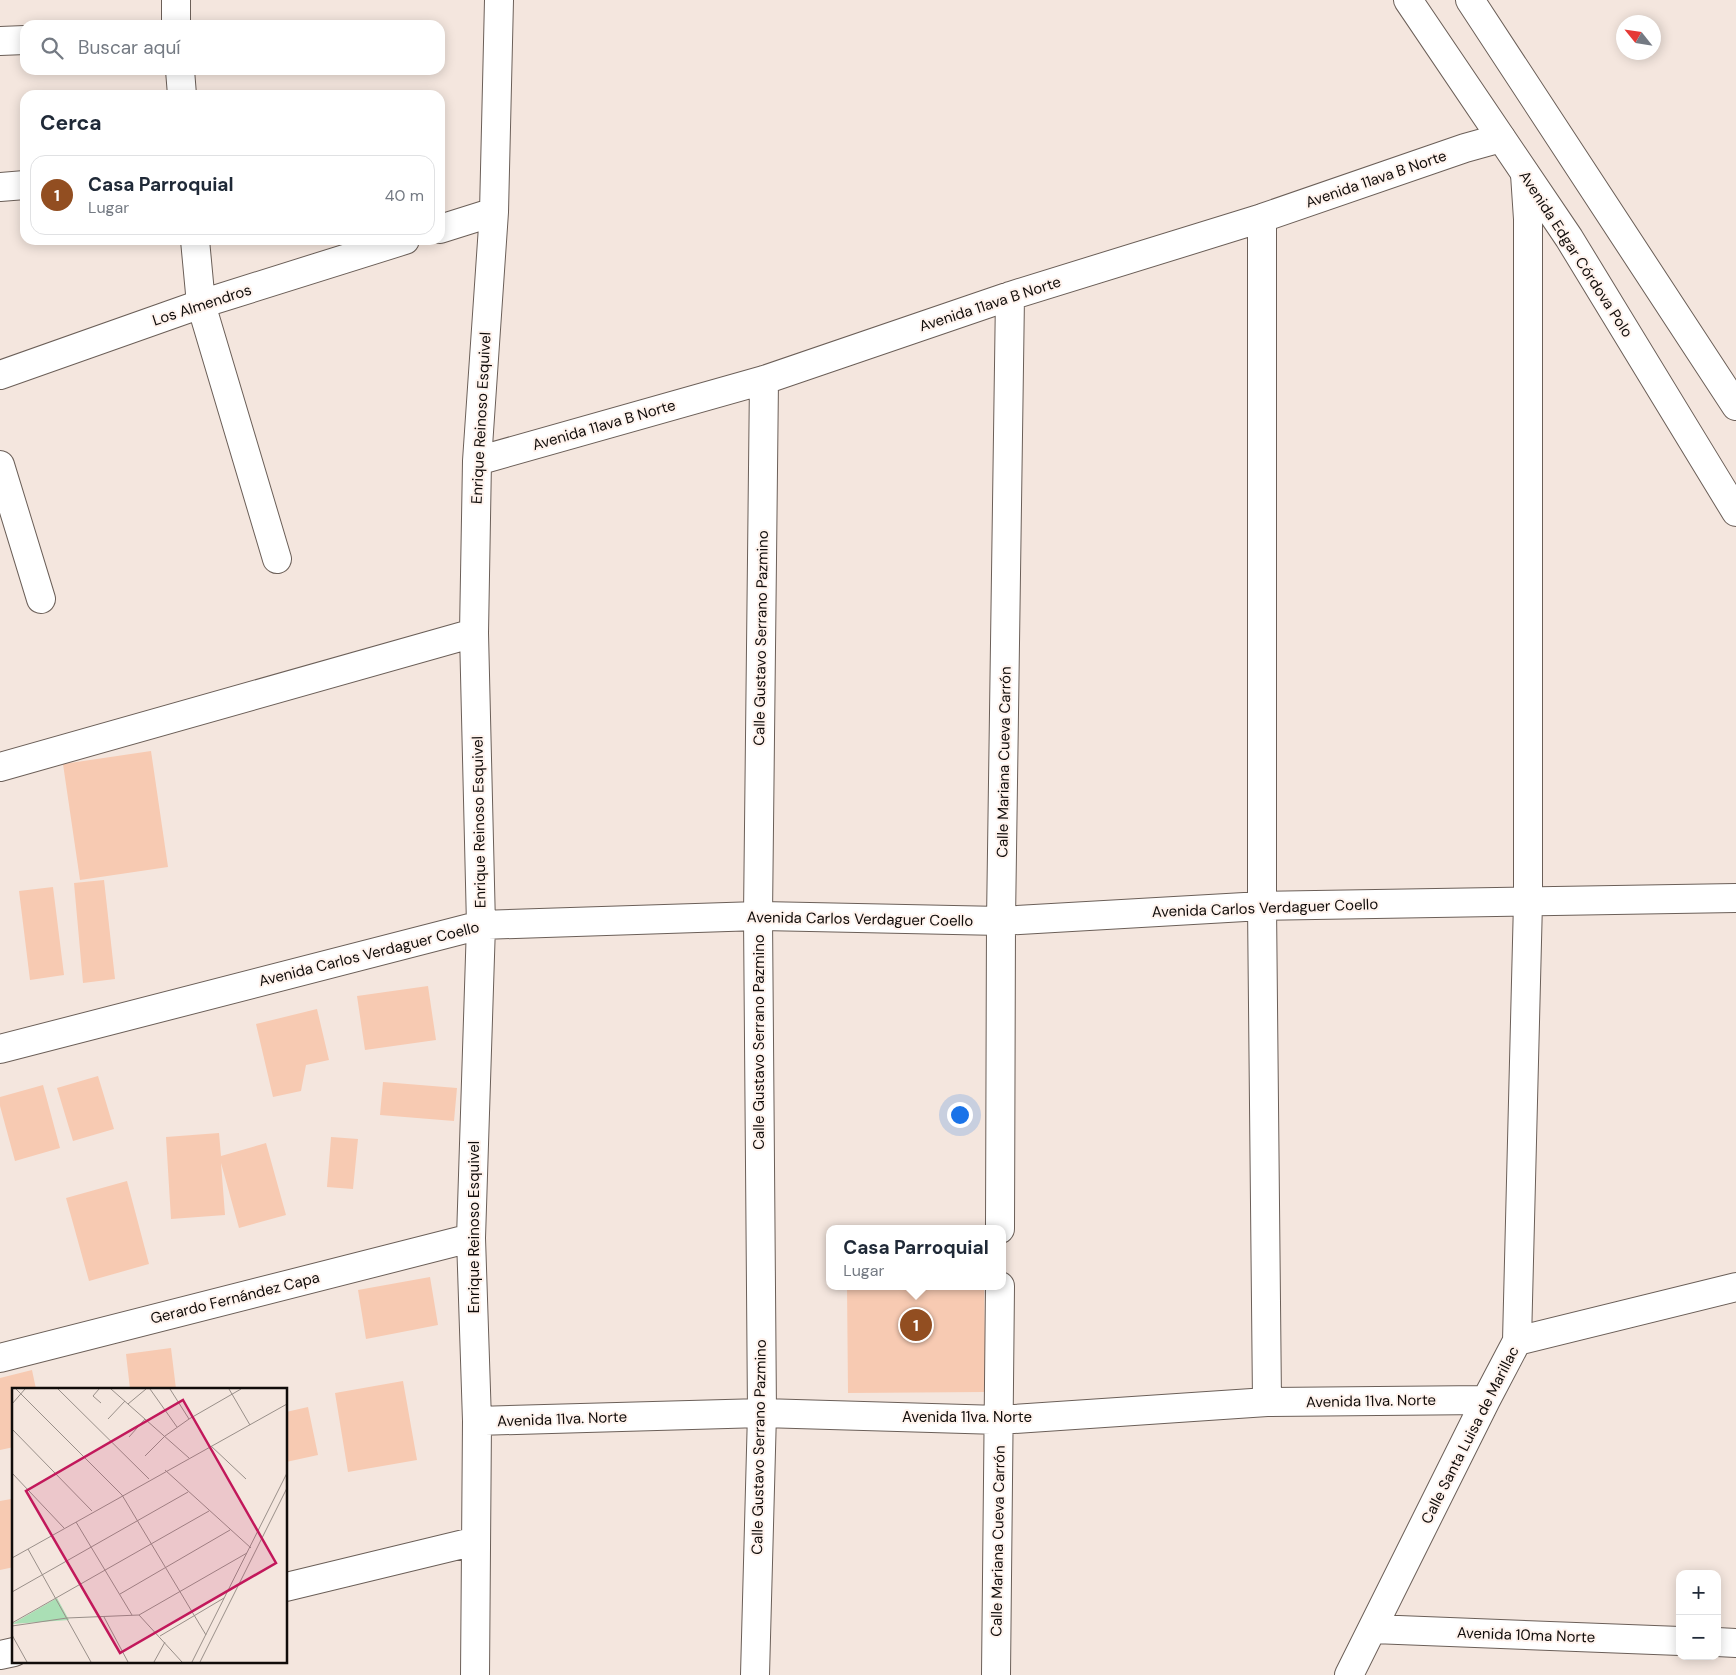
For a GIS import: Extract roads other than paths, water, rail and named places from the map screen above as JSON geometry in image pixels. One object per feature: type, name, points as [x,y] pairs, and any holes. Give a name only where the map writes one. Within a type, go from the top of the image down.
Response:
[{"type":"street","points":[[176,0],[176,20]]},
{"type":"street","name":"Enrique Reinoso Esquivel","points":[[475,1675],[477,1421],[471,1238],[481,925],[474,633],[477,461],[494,212],[499,0]]},
{"type":"street","name":"Avenida Edgar Córdova Polo","points":[[1408,0],[1569,238],[1736,512]]},
{"type":"street","points":[[1470,0],[1736,406]]},
{"type":"street","points":[[0,41],[20,40]]},
{"type":"street","points":[[180,75],[182,90]]},
{"type":"street","name":"Avenida 11ava B Norte","points":[[477,461],[764,380],[1010,296],[1262,218],[1465,148],[1501,138]]},
{"type":"street","points":[[1517,1341],[1528,902],[1528,219],[1526,174]]},
{"type":"street","points":[[0,187],[20,185]]},
{"type":"street","points":[[445,227],[494,212]]},
{"type":"street","points":[[1262,218],[1262,906],[1267,1402]]},
{"type":"street","points":[[195,245],[201,304],[277,559]]},
{"type":"street","name":"Los Almendros","points":[[0,375],[201,304],[389,245]]},
{"type":"street","name":"Calle Mariana Cueva Carrón","points":[[1000,1225],[1001,920],[1010,296]]},
{"type":"street","name":"Calle Gustavo Serrano Pazmino","points":[[755,1675],[762,1414],[758,916],[764,380]]},
{"type":"street","points":[[0,465],[41,599]]},
{"type":"street","points":[[0,767],[474,633]]},
{"type":"street","name":"Avenida Carlos Verdaguer Coello","points":[[0,1049],[481,925],[758,916],[1001,920],[1262,906],[1736,898]]},
{"type":"street","name":"Gerardo Fernández Capa","points":[[0,1358],[471,1238]]},
{"type":"street","name":"Calle Santa Luisa de Marillac","points":[[1349,1675],[1517,1341],[1736,1287]]},
{"type":"street","name":"Calle Mariana Cueva Carrón","points":[[996,1675],[1000,1290]]},
{"type":"street","name":"Avenida 11va. Norte","points":[[477,1421],[762,1414],[999,1420],[1267,1402],[1486,1400]]},
{"type":"street","points":[[288,1587],[476,1541]]},
{"type":"street","name":"Avenida 10ma Norte","points":[[1373,1629],[1676,1641]]},
{"type":"street","points":[[1721,1642],[1736,1643]]},
{"type":"place","name":"Casa Parroquial","points":[[916,1325]]}]
